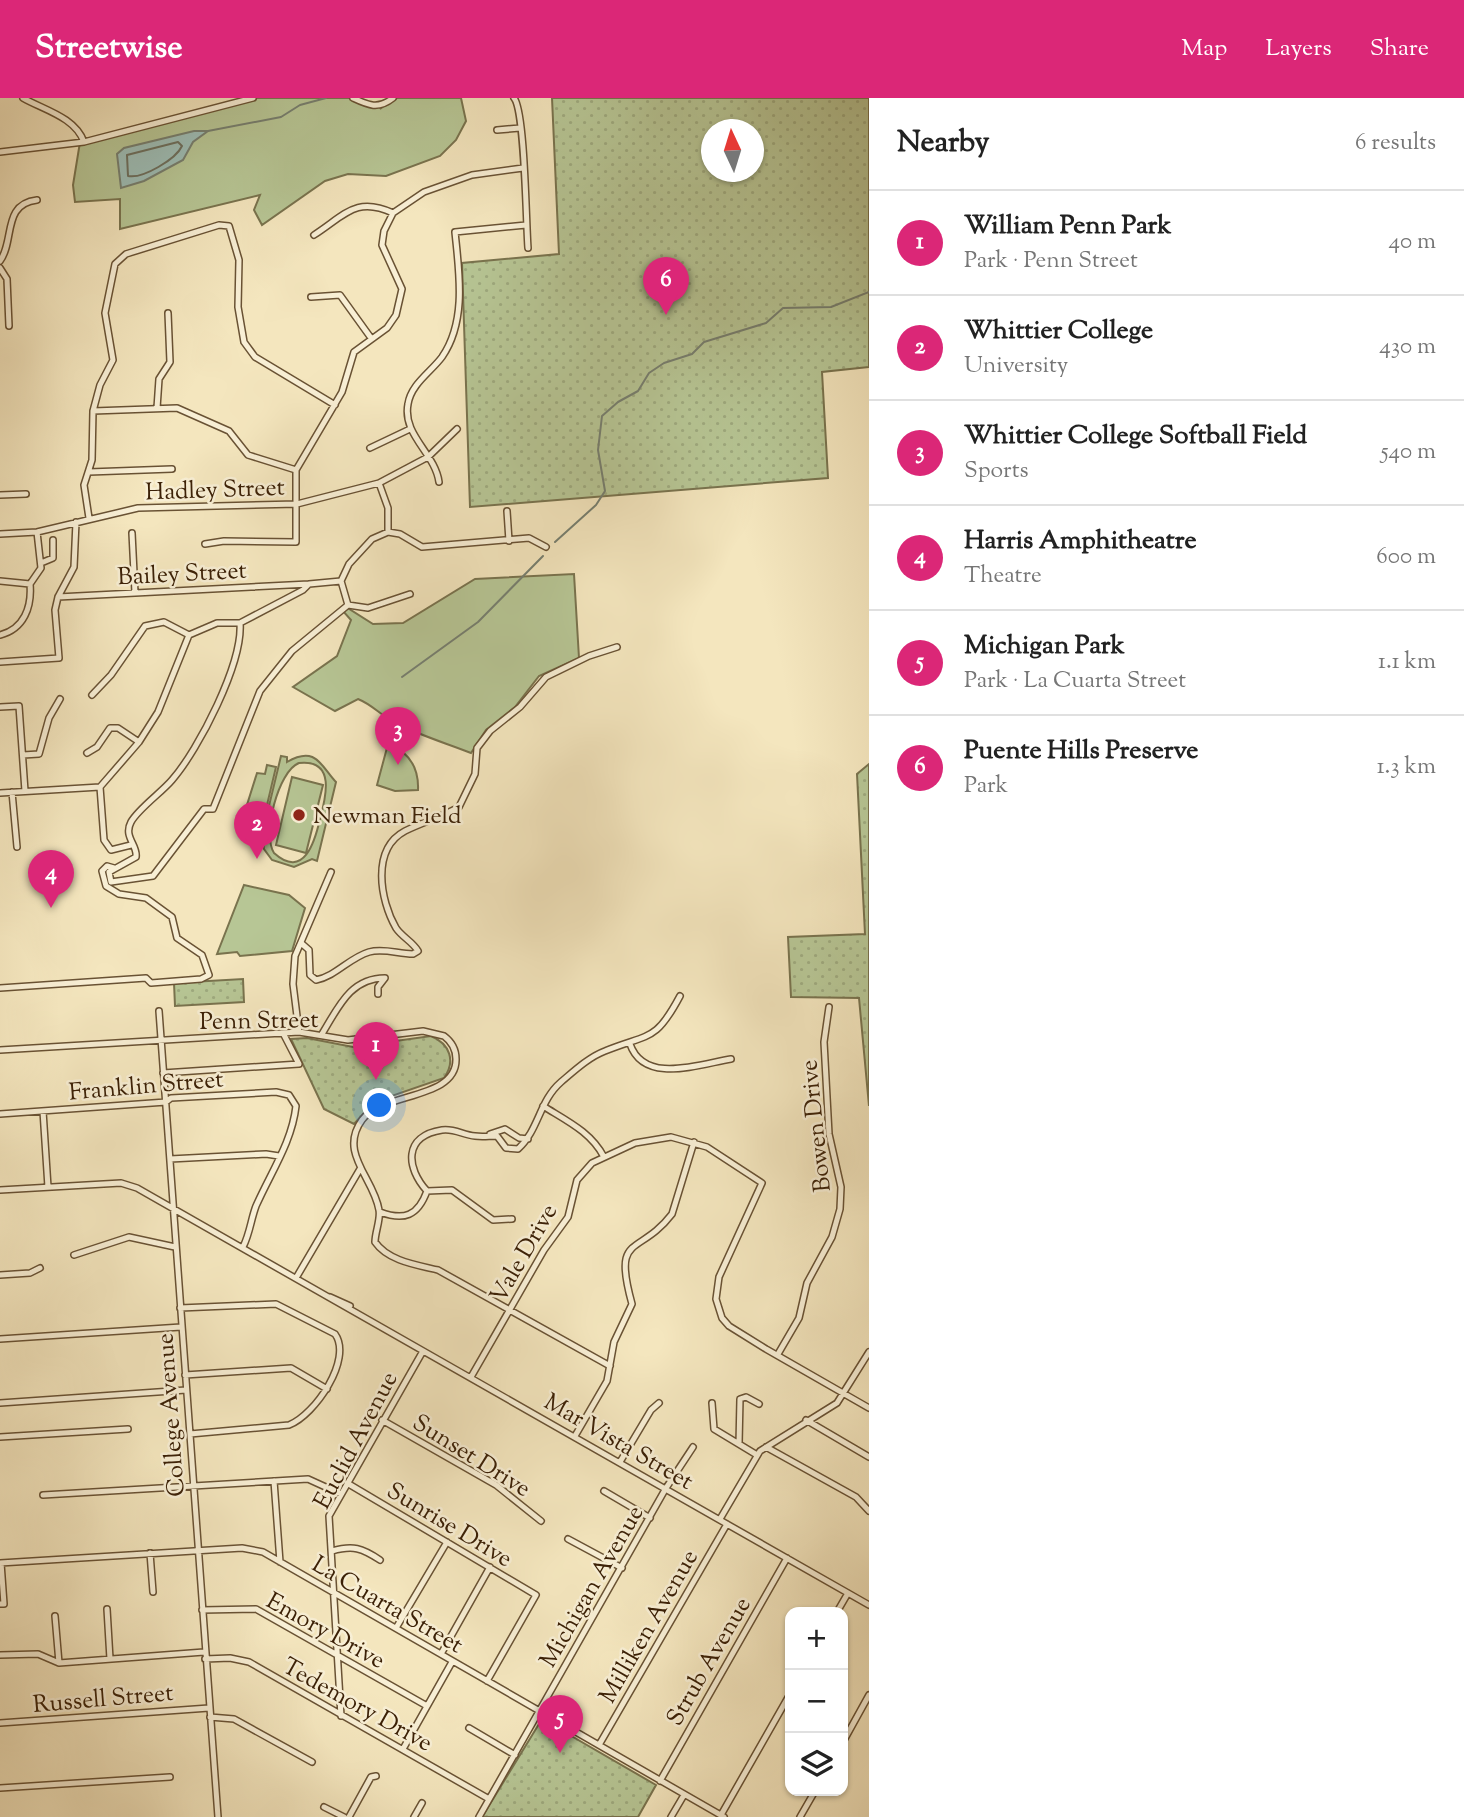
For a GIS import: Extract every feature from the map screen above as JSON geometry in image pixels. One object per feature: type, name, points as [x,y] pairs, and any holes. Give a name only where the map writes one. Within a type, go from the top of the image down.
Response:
[{"type":"street","points":[[23,98],[75,126],[84,142]]},
{"type":"street","points":[[0,152],[84,142],[253,98]]},
{"type":"street","points":[[353,98],[371,106],[384,105],[393,98]]},
{"type":"street","points":[[514,98],[520,128],[528,248]]},
{"type":"street","points":[[74,144],[75,126]]},
{"type":"street","points":[[497,130],[520,128]]},
{"type":"street","points":[[205,544],[224,541],[296,542],[296,470],[342,392],[354,352],[387,328],[396,315],[402,289],[382,245],[384,231],[393,213],[424,192],[472,175],[523,168]]},
{"type":"street","points":[[0,261],[7,248],[7,220],[24,204],[37,200]]},
{"type":"street","points":[[314,235],[358,206],[377,205],[393,213]]},
{"type":"street","points":[[89,519],[84,494],[89,472],[93,411],[100,385],[113,360],[113,346],[105,319],[118,260],[137,250],[159,246],[224,223],[229,226],[239,260],[238,307],[244,342],[255,357],[335,405]]},
{"type":"street","points":[[439,482],[428,457],[410,429],[408,402],[414,388],[449,345],[457,324],[455,232],[526,225]]},
{"type":"street","points":[[0,268],[7,279],[9,326]]},
{"type":"street","points":[[310,298],[340,295],[370,338]]},
{"type":"street","points":[[157,408],[159,379],[170,362],[168,313]]},
{"type":"street","points":[[93,411],[177,408],[229,431],[248,455],[296,470]]},
{"type":"street","points":[[370,448],[410,429]]},
{"type":"street","name":"Hadley Street","points":[[0,534],[37,532],[152,507],[298,504],[379,483],[428,457],[457,429]]},
{"type":"street","points":[[89,472],[172,469]]},
{"type":"street","points":[[379,483],[388,508],[388,532]]},
{"type":"street","points":[[0,495],[26,494]]},
{"type":"street","points":[[507,511],[509,541]]},
{"type":"street","points":[[0,662],[59,658],[55,610],[58,597],[76,559],[76,522]]},
{"type":"street","points":[[0,635],[8,633],[26,616],[30,584],[39,573],[41,563],[37,532]]},
{"type":"street","points":[[348,605],[341,581],[349,564],[372,539],[388,532],[400,534],[422,547],[533,539],[546,547]]},
{"type":"street","points":[[132,533],[135,593]]},
{"type":"street","points":[[41,563],[53,558],[53,540]]},
{"type":"street","points":[[0,581],[30,584]]},
{"type":"street","name":"Bailey Street","points":[[58,597],[341,581]]},
{"type":"street","points":[[309,584],[303,590],[240,623],[217,623],[189,635],[158,712],[139,742],[100,787],[104,840],[111,850],[135,846],[136,857],[114,868],[108,877],[116,884],[153,876],[160,871],[204,809],[213,809],[251,708],[275,670],[348,605]]},
{"type":"street","points":[[348,605],[368,608],[410,594]]},
{"type":"street","points":[[92,695],[111,675],[145,626],[164,622],[189,635]]},
{"type":"street","points":[[131,845],[131,822],[175,777],[200,743],[239,646],[240,623]]},
{"type":"street","points":[[301,943],[309,950],[310,975],[316,980],[332,975],[352,959],[370,951],[386,950],[412,954],[418,951],[405,939],[390,916],[380,869],[385,852],[402,832],[459,807],[475,774],[477,748],[546,677],[589,656],[617,647]]},
{"type":"street","points":[[23,755],[39,754],[49,718],[60,699]]},
{"type":"street","points":[[0,707],[19,706],[26,791]]},
{"type":"street","points":[[87,754],[97,747],[110,728],[118,728],[139,742]]},
{"type":"street","points":[[0,793],[100,787]]},
{"type":"street","points":[[12,792],[17,847]]},
{"type":"street","points":[[0,988],[146,978],[151,983],[201,979],[209,975],[209,968],[202,955],[177,938],[172,916],[146,898],[119,894],[106,886],[102,871],[107,866],[114,868]]},
{"type":"street","points":[[299,1032],[293,984],[295,956],[331,872]]},
{"type":"street","points":[[322,1034],[338,1006],[358,983],[384,978],[377,987],[378,994]]},
{"type":"street","points":[[512,1219],[493,1220],[452,1190],[427,1191],[416,1179],[410,1165],[410,1156],[419,1142],[442,1130],[497,1136],[510,1150],[518,1149],[529,1139],[543,1106],[559,1083],[606,1050],[630,1044],[656,1032],[667,1020],[680,996]]},
{"type":"street","name":"Bowen Drive","points":[[778,1354],[799,1318],[807,1283],[832,1237],[840,1209],[841,1187],[829,1134],[824,1026],[829,1007]]},
{"type":"street","name":"College Avenue","points":[[159,1011],[218,1817]]},
{"type":"street","name":"Penn Street","points":[[0,1050],[299,1032],[364,1040],[430,1031],[444,1036],[455,1053],[454,1072],[446,1082],[379,1106],[366,1115],[354,1139],[360,1169]]},
{"type":"street","name":"Franklin Street","points":[[163,1073],[299,1064],[284,1033]]},
{"type":"street","points":[[630,1044],[638,1060],[649,1067],[663,1069],[731,1059]]},
{"type":"street","name":"Franklin Street","points":[[0,1114],[166,1102],[171,1098],[283,1092],[293,1099],[296,1110],[289,1143],[279,1156]]},
{"type":"street","points":[[543,1106],[596,1142],[604,1157]]},
{"type":"street","points":[[43,1111],[48,1188]]},
{"type":"street","points":[[487,1135],[505,1129],[519,1138],[529,1139]]},
{"type":"street","name":"Vale Drive","points":[[471,1377],[568,1217],[577,1180],[592,1163],[604,1157],[646,1140],[671,1138],[694,1142],[717,1153],[762,1183],[719,1277],[716,1299],[729,1326],[778,1354]]},
{"type":"street","points":[[575,1436],[607,1381],[614,1342],[632,1304],[624,1275],[627,1255],[672,1214],[694,1142]]},
{"type":"street","points":[[170,1159],[266,1154],[279,1156],[255,1210],[251,1231],[243,1247]]},
{"type":"street","points":[[296,1278],[360,1169],[370,1184],[380,1212],[375,1229],[375,1242],[381,1251],[406,1263],[438,1270],[610,1366]]},
{"type":"street","name":"Mar Vista Street","points":[[0,1190],[121,1183],[173,1207],[869,1605]]},
{"type":"street","points":[[380,1212],[394,1217],[407,1217],[422,1204],[427,1191]]},
{"type":"street","points":[[74,1255],[129,1237],[175,1247]]},
{"type":"street","points":[[0,1275],[30,1273],[40,1268]]},
{"type":"street","points":[[180,1308],[276,1304],[335,1334],[341,1342],[335,1373],[327,1389],[310,1412],[289,1425],[190,1434]]},
{"type":"street","points":[[0,1339],[181,1327]]},
{"type":"street","name":"Euclid Avenue","points":[[341,1716],[329,1516],[423,1351]]},
{"type":"street","points":[[720,1519],[757,1455],[806,1420],[837,1403],[869,1352]]},
{"type":"street","points":[[778,1354],[869,1408]]},
{"type":"street","points":[[185,1376],[291,1368],[327,1389]]},
{"type":"street","points":[[0,1403],[186,1391]]},
{"type":"street","points":[[739,1444],[740,1399],[746,1397],[759,1404]]},
{"type":"street","points":[[712,1402],[714,1429],[757,1455]]},
{"type":"street","points":[[620,1462],[651,1410],[659,1403]]},
{"type":"street","name":"Sunset Drive","points":[[382,1420],[496,1485],[541,1521]]},
{"type":"street","points":[[806,1420],[869,1457]]},
{"type":"street","points":[[0,1437],[128,1429]]},
{"type":"street","name":"Michigan Avenue","points":[[478,1817],[666,1488],[694,1447]]},
{"type":"street","points":[[766,1447],[856,1497],[869,1511]]},
{"type":"street","points":[[43,1495],[308,1479],[341,1494]]},
{"type":"street","points":[[274,1482],[280,1562]]},
{"type":"street","name":"Sunrise Drive","points":[[347,1483],[536,1595],[487,1681]]},
{"type":"street","points":[[604,1491],[650,1518]]},
{"type":"street","name":"Milliken Avenue","points":[[600,1745],[727,1524]]},
{"type":"street","points":[[568,1539],[622,1568]]},
{"type":"street","points":[[396,1628],[447,1542]]},
{"type":"street","points":[[332,1551],[349,1546],[362,1548],[380,1560]]},
{"type":"street","name":"La Cuarta Street","points":[[1,1563],[251,1549],[280,1562],[723,1816]]},
{"type":"street","points":[[150,1553],[153,1592]]},
{"type":"street","name":"Strub Avenue","points":[[660,1781],[787,1558]]},
{"type":"street","points":[[1,1563],[2,1604]]},
{"type":"street","points":[[441,1654],[490,1567]]},
{"type":"street","points":[[840,1607],[848,1593]]},
{"type":"street","points":[[107,1609],[110,1659]]},
{"type":"street","name":"Emory Drive","points":[[202,1610],[256,1609],[427,1706]]},
{"type":"street","points":[[55,1616],[58,1663]]},
{"type":"street","name":"Tedemory Drive","points":[[0,1655],[38,1654],[58,1663],[205,1656],[240,1659],[489,1799]]},
{"type":"street","points":[[403,1749],[452,1662]]},
{"type":"street","points":[[848,1733],[869,1695]]},
{"type":"street","points":[[723,1816],[785,1703]]},
{"type":"street","name":"Russell Street","points":[[0,1723],[209,1708]]},
{"type":"street","points":[[210,1717],[234,1718],[312,1762]]},
{"type":"street","points":[[469,1728],[515,1755]]},
{"type":"street","points":[[324,1807],[346,1817],[371,1777],[376,1776]]},
{"type":"street","points":[[0,1788],[170,1777]]},
{"type":"street","points":[[671,1817],[684,1795]]},
{"type":"street","points":[[800,1817],[812,1796]]},
{"type":"street","points":[[414,1817],[422,1803]]},
{"type":"green space","points":[[256,98],[354,98],[362,103],[382,105],[380,109],[395,98],[461,98],[466,121],[456,140],[440,156],[386,176],[348,174],[325,181],[262,225],[254,210],[260,195],[120,229],[120,199],[75,202],[73,185],[80,142],[166,123]]},
{"type":"green space","points":[[552,98],[869,98],[869,367],[822,372],[828,478],[470,507],[462,263],[559,254]]},
{"type":"green space","points":[[574,574],[579,658],[539,676],[515,707],[486,730],[471,753],[403,727],[358,699],[335,711],[293,687],[337,656],[351,620],[342,610],[346,607],[373,624],[403,623],[475,579]]},
{"type":"green space","points":[[388,744],[402,751],[411,761],[417,774],[418,790],[395,791],[377,785]]},
{"type":"green space","points":[[281,756],[287,757],[287,762],[305,756],[317,760],[336,782],[317,861],[312,859],[294,867],[272,860],[264,849],[262,835]],"holes":[[[299,763],[311,763],[319,767],[326,781],[318,828],[311,847],[300,860],[284,860],[274,853],[271,844],[274,804],[291,768]]]},
{"type":"green space","points":[[869,764],[869,1106],[859,998],[791,997],[788,937],[865,934],[857,774]]},
{"type":"green space","points":[[267,765],[276,767],[258,843],[249,841],[251,832],[243,829],[246,808],[257,773],[265,774]]},
{"type":"green space","name":"Newman Field","points":[[292,777],[323,785],[306,853],[276,845]]},
{"type":"green space","points":[[244,885],[289,895],[305,908],[292,951],[240,956],[237,952],[217,954]]},
{"type":"green space","points":[[243,979],[244,1002],[175,1006],[174,983]]},
{"type":"green space","points":[[431,1036],[447,1048],[449,1054],[450,1065],[444,1078],[374,1102],[354,1124],[324,1109],[291,1039],[307,1038],[353,1047]]},
{"type":"green space","points":[[542,1719],[656,1785],[638,1817],[482,1817]]},
{"type":"water","points":[[194,131],[208,131],[193,142],[183,160],[144,181],[121,188],[117,154],[124,148]]},
{"type":"waterway","points":[[208,131],[281,117],[300,105],[326,98]]},
{"type":"waterway","points":[[555,542],[596,505],[605,491],[598,450],[602,416],[618,402],[638,391],[649,373],[664,363],[692,354],[704,342],[766,323],[783,308],[831,307],[869,292]]},
{"type":"waterway","points":[[402,677],[478,622],[543,556]]},
{"type":"place","name":"Puente Hills Preserve","points":[[666,315]]},
{"type":"place","name":"Whittier College Softball Field","points":[[398,765]]},
{"type":"place","name":"Newman Field","points":[[299,815]]},
{"type":"place","name":"Whittier College","points":[[257,859]]},
{"type":"place","name":"Harris Amphitheatre","points":[[51,908]]},
{"type":"place","name":"William Penn Park","points":[[376,1080]]},
{"type":"place","name":"Michigan Park","points":[[560,1753]]}]
